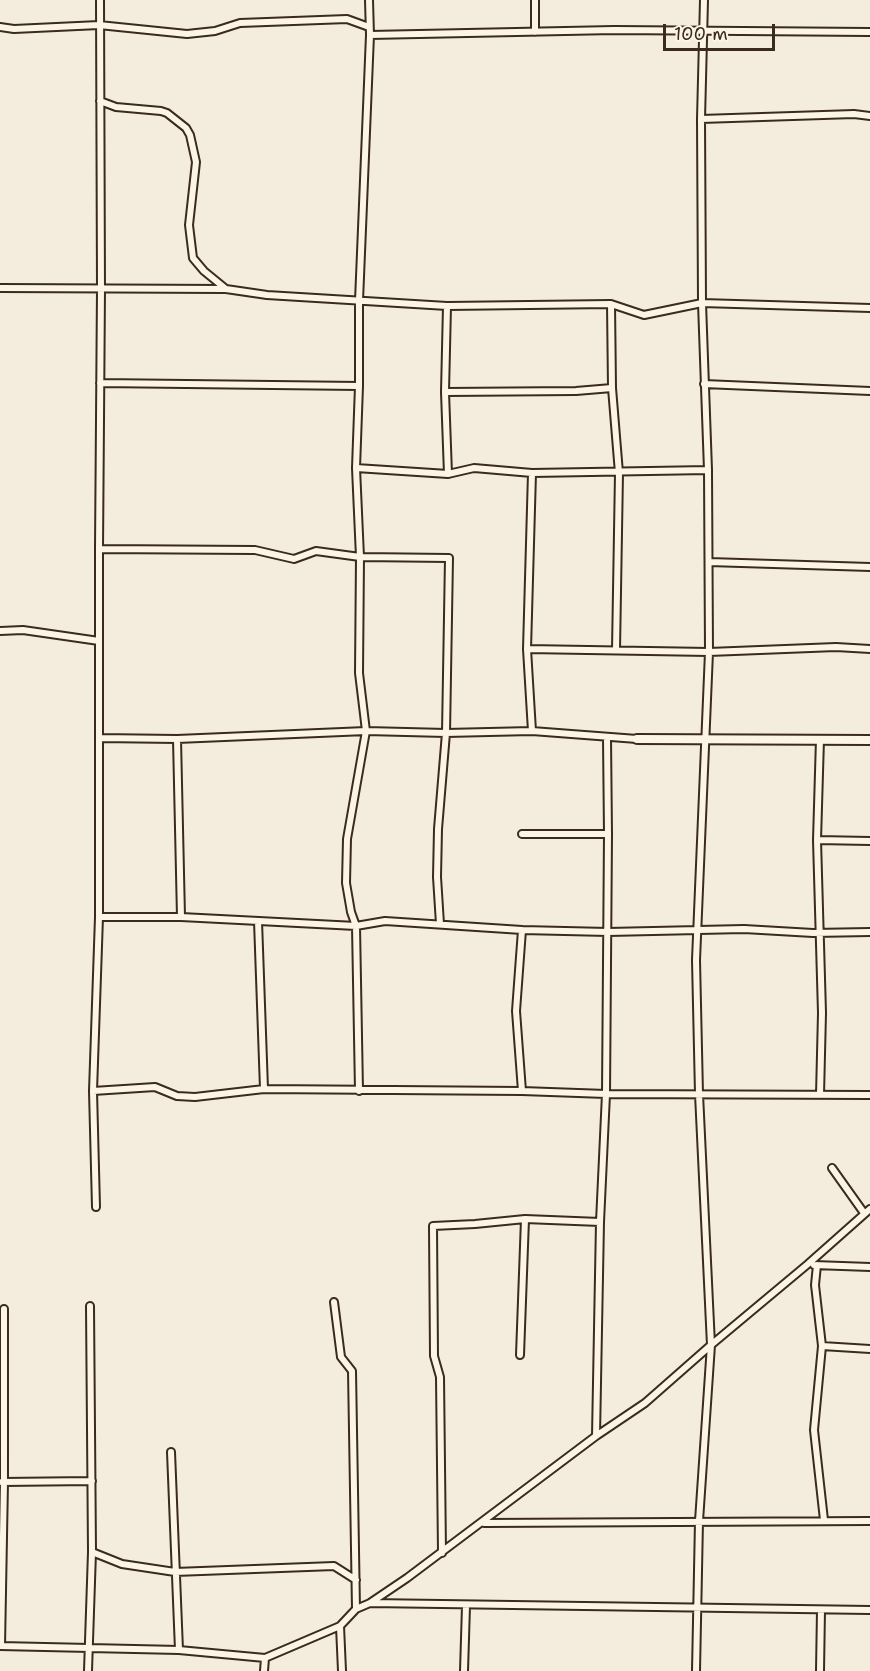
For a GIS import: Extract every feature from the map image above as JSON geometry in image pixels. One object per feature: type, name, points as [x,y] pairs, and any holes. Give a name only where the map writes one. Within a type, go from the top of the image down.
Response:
[{"type":"street","points":[[96,1207],[93,1091],[99,917],[100,0]]},
{"type":"street","points":[[359,1091],[356,926],[346,883],[348,839],[366,731],[359,673],[360,557],[356,468],[359,386],[358,301],[370,35],[369,0]]},
{"type":"street","points":[[535,0],[536,32]]},
{"type":"street","points":[[696,1671],[699,1521],[711,1345],[699,1094],[696,960],[709,651],[708,470],[702,303],[701,119],[704,0]]},
{"type":"street","points":[[0,27],[14,29],[99,25],[187,34],[215,31],[240,23],[347,19],[369,27]]},
{"type":"street","points":[[370,35],[614,30],[870,32]]},
{"type":"street","points":[[100,101],[116,107],[167,112],[186,128],[193,143],[196,162],[189,225],[193,258],[204,271],[226,289]]},
{"type":"street","points":[[701,119],[854,114],[870,116]]},
{"type":"street","points":[[0,288],[226,289],[267,296],[447,306],[611,304],[644,315],[702,303],[870,308]]},
{"type":"street","points":[[611,304],[612,388],[619,473],[616,650]]},
{"type":"street","points":[[447,306],[445,392],[448,474]]},
{"type":"street","points":[[100,383],[359,386]]},
{"type":"street","points":[[704,384],[870,391]]},
{"type":"street","points":[[445,392],[576,391],[612,388]]},
{"type":"street","points":[[356,468],[448,474],[474,468],[532,473],[708,470]]},
{"type":"street","points":[[532,473],[527,649],[532,731]]},
{"type":"street","points":[[99,549],[255,550],[294,559],[316,552],[360,557],[449,558],[446,733],[438,829],[437,877],[440,924]]},
{"type":"street","points":[[709,562],[870,567]]},
{"type":"street","points":[[0,631],[23,630],[99,641]]},
{"type":"street","points":[[527,649],[709,651],[836,647],[870,649]]},
{"type":"street","points":[[99,738],[177,739],[366,731],[446,733],[532,731],[637,739],[870,740]]},
{"type":"street","points":[[596,1436],[600,1222],[606,1094],[607,738]]},
{"type":"street","points":[[177,739],[181,917]]},
{"type":"street","points":[[820,739],[817,840],[822,1013],[820,1095]]},
{"type":"street","points":[[522,834],[608,834]]},
{"type":"street","points":[[817,840],[870,841]]},
{"type":"street","points":[[99,917],[181,917],[356,926],[385,921],[522,930],[608,932],[744,929],[821,933],[870,932]]},
{"type":"street","points":[[258,921],[264,1089]]},
{"type":"street","points":[[522,930],[516,1011],[522,1091]]},
{"type":"street","points":[[93,1091],[155,1087],[177,1096],[195,1097],[264,1089],[870,1095]]},
{"type":"street","points":[[4,1309],[0,1646],[179,1650],[265,1658],[340,1626],[357,1609],[370,1603],[483,1523],[675,1379],[711,1345],[867,1211],[832,1168]]},
{"type":"street","points":[[442,1552],[440,1377],[434,1356],[433,1226],[525,1219],[600,1222]]},
{"type":"street","points":[[520,1354],[525,1219]]},
{"type":"street","points":[[808,1264],[870,1267]]},
{"type":"street","points":[[817,1264],[815,1285],[822,1346],[814,1430],[824,1521]]},
{"type":"street","points":[[334,1302],[341,1357],[352,1371],[357,1609]]},
{"type":"street","points":[[88,1671],[92,1552],[90,1306]]},
{"type":"street","points":[[822,1346],[870,1350]]},
{"type":"street","points":[[171,1452],[179,1650]]},
{"type":"street","points":[[2,1482],[92,1481]]},
{"type":"street","points":[[483,1523],[870,1521]]},
{"type":"street","points":[[92,1552],[122,1564],[175,1572],[334,1566],[356,1580]]},
{"type":"street","points":[[370,1603],[870,1610]]},
{"type":"street","points":[[464,1671],[466,1606]]},
{"type":"street","points":[[820,1671],[821,1610]]},
{"type":"street","points":[[340,1626],[342,1671]]},
{"type":"street","points":[[264,1671],[265,1658]]}]
